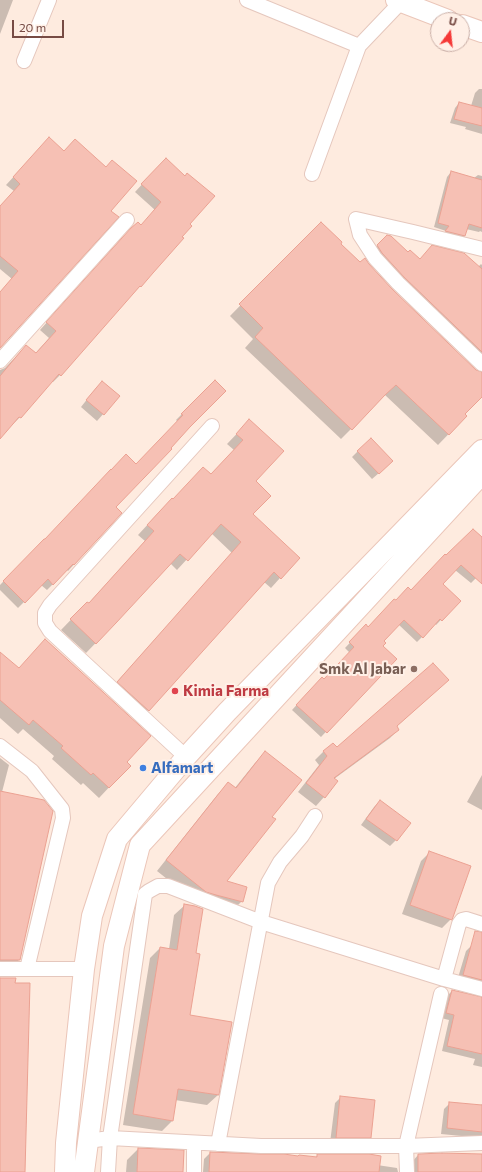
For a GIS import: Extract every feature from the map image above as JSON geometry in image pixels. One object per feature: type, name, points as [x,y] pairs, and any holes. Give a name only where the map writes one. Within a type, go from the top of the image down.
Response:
[{"type":"main road","points":[[398,1],[430,13]]},
{"type":"main road","points":[[470,28],[482,32]]},
{"type":"main road","points":[[65,1172],[66,1143],[84,969],[92,916],[117,839],[227,712],[482,450]]},
{"type":"main road","points":[[84,1172],[114,946],[140,845],[482,474]]},
{"type":"street","points":[[24,61],[49,0]]},
{"type":"street","points":[[247,0],[359,46]]},
{"type":"street","points":[[312,174],[359,46],[398,1]]},
{"type":"street","points":[[482,248],[356,219],[360,235],[375,258],[398,283],[482,364]]},
{"type":"street","points":[[0,361],[127,220]]},
{"type":"street","points":[[186,758],[50,631],[45,623],[45,613],[50,605],[212,426]]},
{"type":"street","points":[[0,746],[32,771],[62,809],[63,818],[27,969]]},
{"type":"street","points":[[218,1144],[268,883],[280,862],[302,836],[315,816]]},
{"type":"street","points":[[108,1172],[110,1138],[137,948],[145,894],[149,890],[158,886],[168,886],[261,922],[444,979],[482,989]]},
{"type":"street","points":[[444,979],[459,924],[462,920],[466,919],[482,924]]},
{"type":"street","points":[[114,946],[137,948]]},
{"type":"street","points":[[0,969],[84,969]]},
{"type":"street","points":[[407,1172],[406,1146],[441,994]]},
{"type":"street","points":[[88,1141],[110,1138],[261,1146],[406,1146],[482,1143]]},
{"type":"street","points":[[194,1143],[194,1172]]},
{"type":"building","points":[[459,102],[482,108],[482,126],[454,119]]},
{"type":"building","points":[[49,137],[64,151],[75,139],[106,167],[112,160],[137,181],[111,211],[119,217],[0,348],[0,292],[18,271],[0,256],[0,206],[20,184],[13,177]]},
{"type":"building","points":[[166,158],[185,176],[187,173],[215,196],[190,224],[192,226],[182,237],[184,238],[141,287],[140,286],[61,376],[59,374],[21,418],[19,417],[0,439],[0,376],[26,345],[36,353],[56,331],[46,322],[131,228],[138,222],[141,225],[161,202],[141,184]]},
{"type":"building","points":[[451,171],[482,180],[482,228],[469,224],[465,236],[445,231],[449,226],[438,223]]},
{"type":"building","points":[[321,222],[360,262],[365,258],[392,289],[476,370],[482,372],[482,397],[465,414],[467,416],[449,435],[396,385],[352,430],[255,337],[263,328],[239,304]]},
{"type":"building","points":[[387,235],[391,236],[408,252],[410,250],[420,259],[432,245],[464,253],[482,269],[482,352],[404,277],[382,253],[377,245]]},
{"type":"building","points":[[215,380],[226,391],[190,427],[171,448],[172,449],[116,507],[122,513],[74,565],[73,564],[53,585],[48,579],[25,603],[3,581],[126,454],[136,464],[183,415],[181,414]]},
{"type":"building","points":[[102,381],[120,396],[104,415],[86,400]]},
{"type":"building","points":[[249,419],[284,451],[256,481],[271,496],[253,514],[300,558],[281,579],[274,572],[149,711],[117,682],[241,542],[221,524],[188,561],[180,554],[96,644],[70,619],[87,602],[89,603],[154,531],[147,525],[172,498],[173,499],[203,467],[211,474],[243,440],[236,434]]},
{"type":"building","points":[[371,438],[393,461],[379,474],[357,451]]},
{"type":"building","points":[[473,529],[482,537],[482,584],[461,565],[443,584],[461,601],[442,621],[440,619],[423,638],[404,620],[384,641],[386,643],[383,646],[397,659],[327,733],[296,705],[322,677],[324,679],[354,647],[349,642],[366,624],[368,627],[394,599],[396,600],[408,587],[411,590],[445,554],[446,555]]},
{"type":"building","points":[[45,639],[151,736],[127,762],[131,766],[109,788],[93,773],[91,775],[61,748],[63,746],[33,720],[29,725],[0,700],[0,652],[19,668]]},
{"type":"building","points":[[433,663],[449,680],[397,726],[399,730],[334,778],[338,781],[325,798],[306,783],[327,756],[323,751],[333,743],[337,747]]},
{"type":"building","points":[[265,751],[302,780],[272,817],[276,819],[227,881],[247,887],[243,902],[206,892],[166,860],[228,782],[236,788]]},
{"type":"building","points":[[0,791],[44,800],[53,811],[20,960],[0,960]]},
{"type":"building","points":[[380,800],[411,823],[397,841],[366,819]]},
{"type":"building","points":[[429,851],[471,866],[452,920],[410,905]]},
{"type":"building","points":[[184,904],[203,909],[196,953],[200,954],[190,1015],[232,1022],[219,1095],[178,1089],[173,1121],[133,1114],[160,947],[177,950]]},
{"type":"building","points":[[475,931],[482,932],[482,980],[463,975]]},
{"type":"building","points":[[0,978],[16,978],[15,983],[30,983],[25,1172],[0,1172]]},
{"type":"building","points":[[452,990],[482,997],[482,1054],[447,1046],[454,1015],[446,1013]]},
{"type":"building","points":[[340,1096],[375,1100],[371,1138],[336,1138]]},
{"type":"building","points":[[449,1102],[482,1105],[482,1132],[447,1128]]},
{"type":"building","points":[[138,1148],[184,1150],[183,1172],[137,1172]]},
{"type":"building","points":[[210,1152],[284,1154],[317,1157],[317,1154],[369,1154],[381,1156],[379,1172],[209,1172]]},
{"type":"building","points":[[418,1154],[482,1154],[482,1172],[418,1172]]},
{"type":"place","name":"Smk Al Jabar","points":[[414,669]]},
{"type":"place","name":"Kimia Farma","points":[[175,691]]},
{"type":"place","name":"Alfamart","points":[[143,768]]}]
